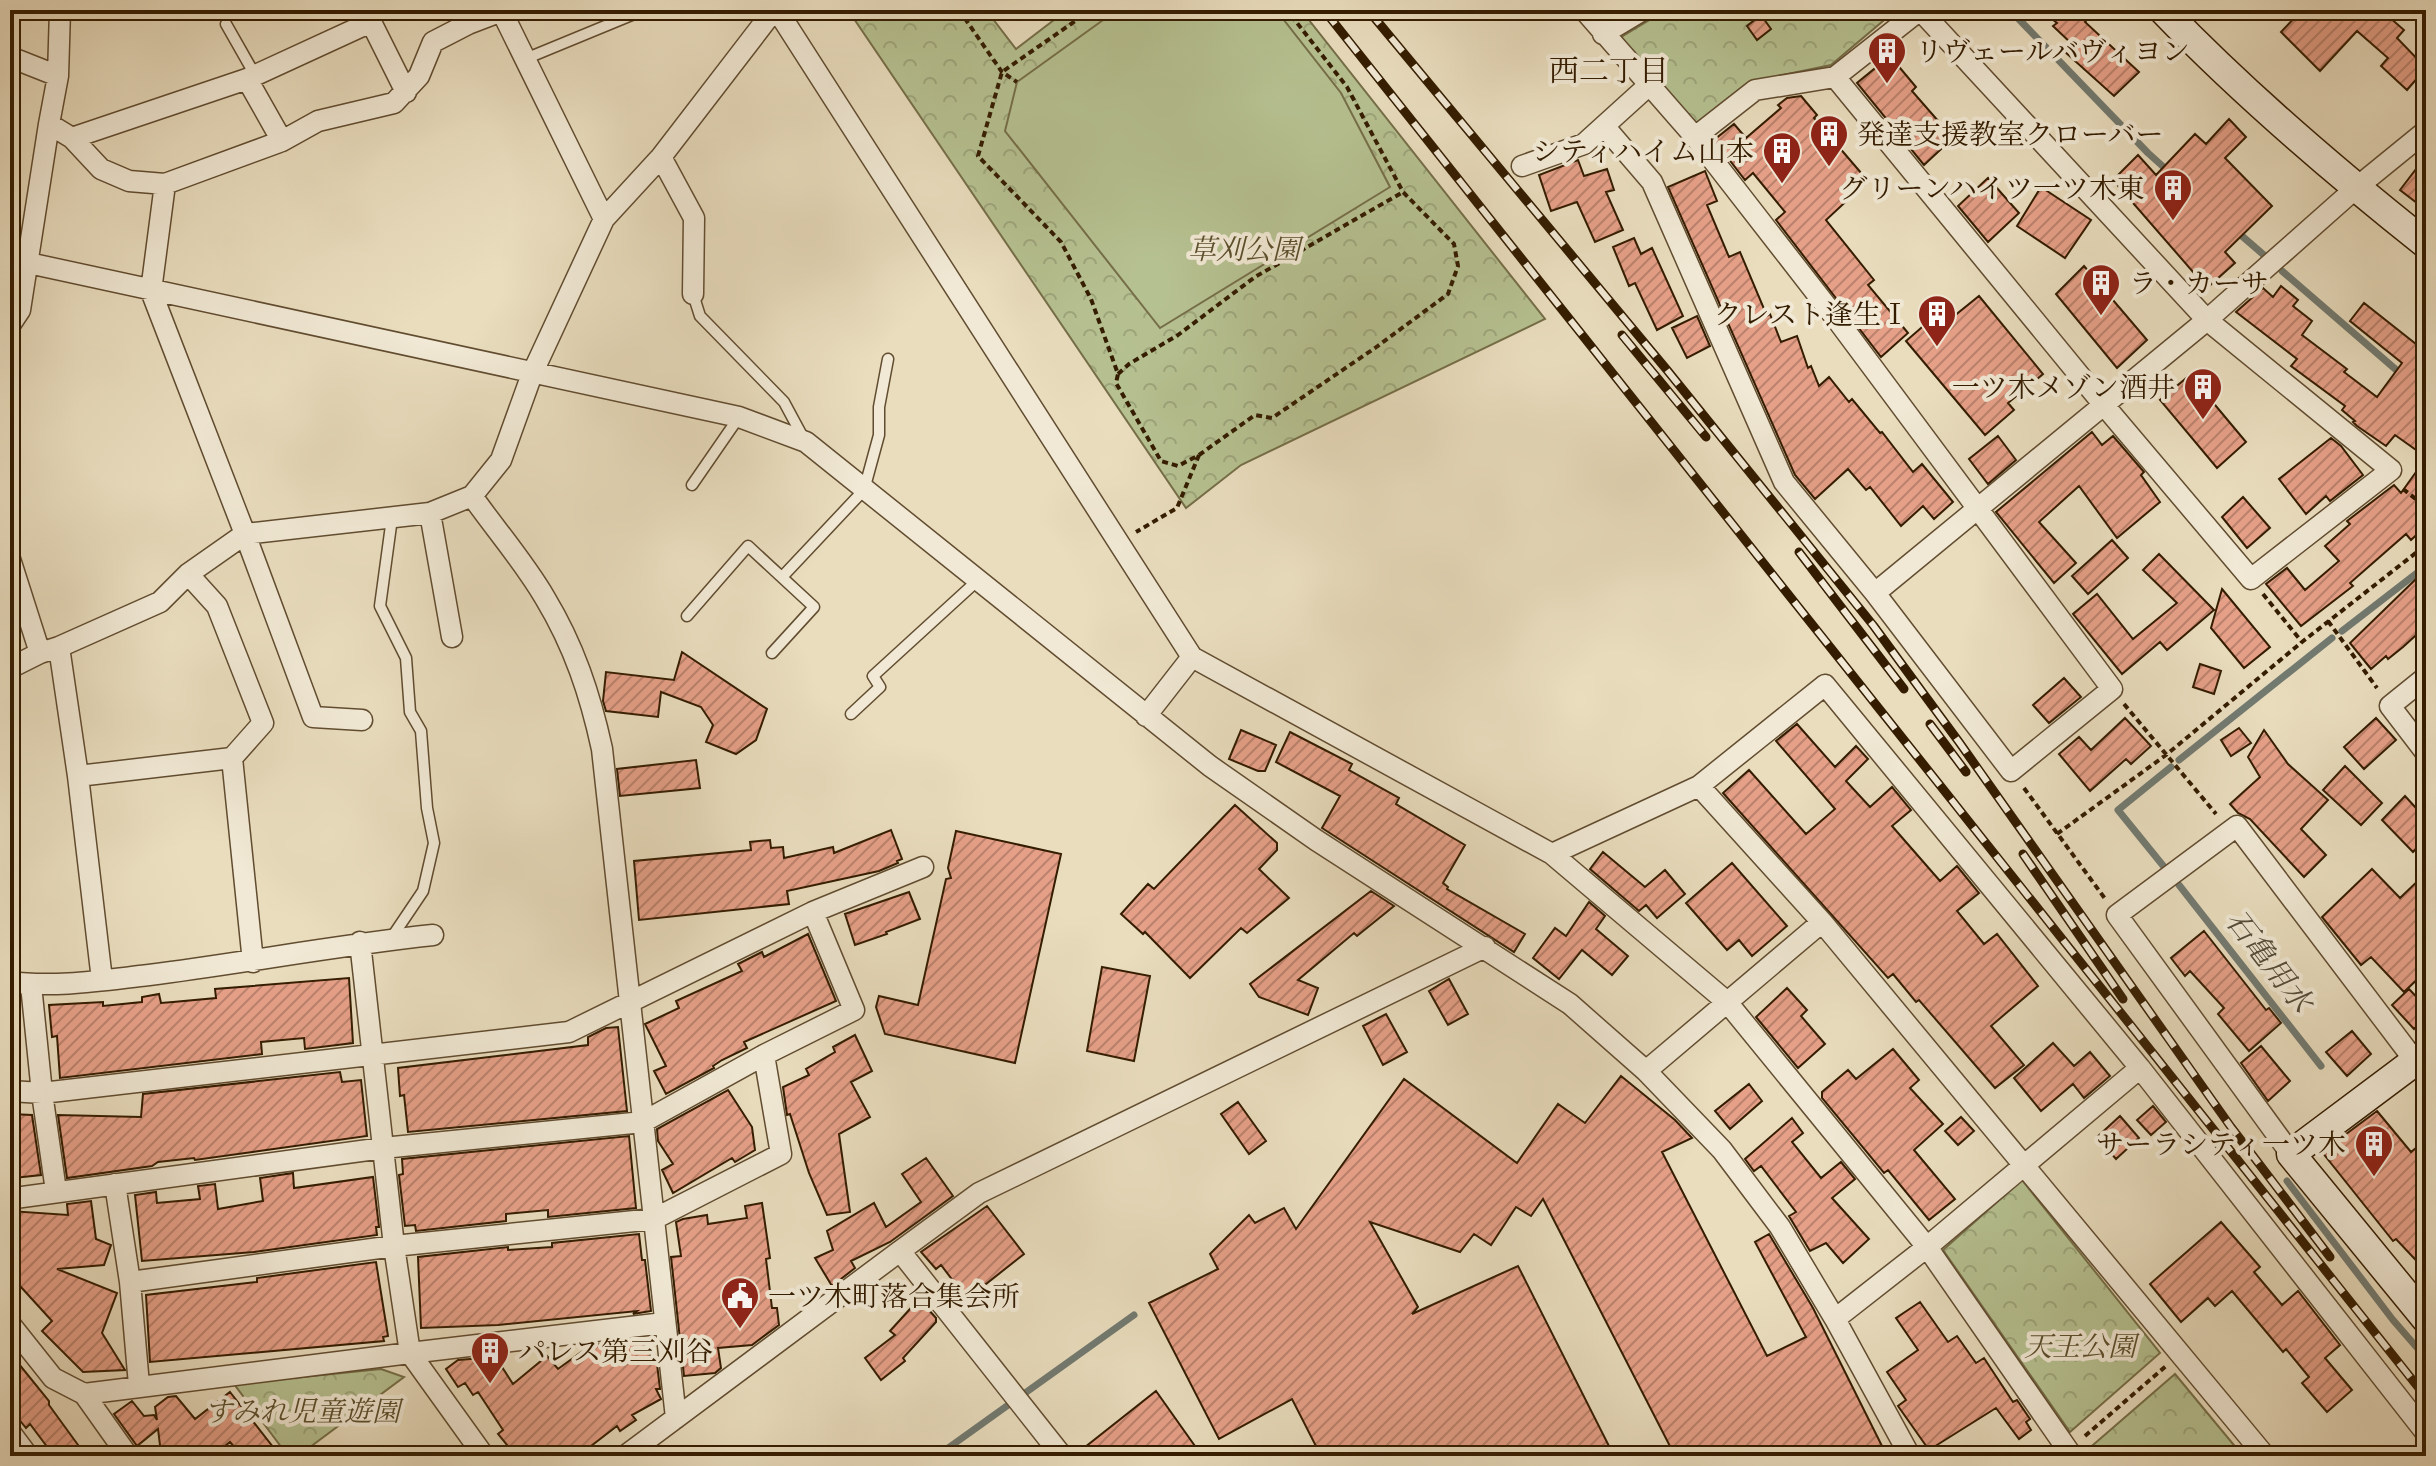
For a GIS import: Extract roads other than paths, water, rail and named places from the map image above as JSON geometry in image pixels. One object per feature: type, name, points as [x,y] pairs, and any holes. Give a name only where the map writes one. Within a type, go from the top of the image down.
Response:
[{"type":"street","points":[[10,325],[20,310],[19,261],[58,76],[60,10]]},
{"type":"street","points":[[10,668],[160,602],[188,574],[245,534],[430,513],[472,496],[501,460],[532,374],[604,219],[661,157],[776,10],[1192,657],[1552,854],[1727,1002],[1927,1247],[2070,1453]]},
{"type":"street","points":[[1584,10],[1695,137],[1838,321],[2112,689],[2011,771],[1875,593],[1784,482],[1652,182],[1604,126]]},
{"type":"street","points":[[1603,34],[1643,10]]},
{"type":"street","points":[[1695,137],[1755,90],[1835,77],[1920,10],[2207,320],[2391,470],[2251,579],[1835,77]]},
{"type":"street","points":[[2163,10],[2209,58],[2356,188],[2426,244]]},
{"type":"street","points":[[49,124],[72,138],[101,169],[129,181],[165,184],[282,141],[318,121],[394,103],[419,76],[433,42],[501,11],[604,219]]},
{"type":"street","points":[[72,138],[251,77],[371,22],[406,92]]},
{"type":"street","points":[[10,57],[58,76]]},
{"type":"street","points":[[251,77],[282,141]]},
{"type":"street","points":[[1522,166],[1584,144],[1648,86]]},
{"type":"street","points":[[1875,593],[2207,320],[2356,188],[2426,131]]},
{"type":"street","points":[[661,157],[694,218],[693,294]]},
{"type":"street","points":[[165,184],[151,291],[313,717],[362,720]]},
{"type":"street","points":[[19,261],[739,417],[806,442],[1210,766],[1316,840],[1570,1004],[1646,1071],[1722,1150],[1780,1227],[1835,1319],[1910,1456]]},
{"type":"street","points":[[472,496],[544,596],[570,644],[590,694],[602,749],[676,1418]]},
{"type":"street","points":[[430,513],[452,637]]},
{"type":"street","points":[[10,559],[50,650],[78,776],[102,980]]},
{"type":"street","points":[[78,776],[232,758],[263,723],[217,606],[188,574]]},
{"type":"street","points":[[1146,716],[1192,657]]},
{"type":"street","points":[[2426,677],[2390,706],[2426,753]]},
{"type":"street","points":[[1552,854],[1699,786],[1825,685],[2140,1068],[2426,1433]]},
{"type":"street","points":[[232,758],[253,962]]},
{"type":"street","points":[[1699,786],[1822,922],[2265,1456]]},
{"type":"street","points":[[2291,1154],[2421,1057],[2237,826],[2117,915],[2291,1154],[2421,1302]]},
{"type":"street","points":[[10,1091],[42,1093],[569,1032],[813,912],[923,867]]},
{"type":"street","points":[[15,1198],[383,1148],[643,1122],[764,1055],[854,1010],[813,912]]},
{"type":"street","points":[[1646,1071],[1822,922]]},
{"type":"street","points":[[56,1191],[42,1093],[20,983],[102,980],[253,962],[360,942],[433,935]]},
{"type":"street","points":[[360,942],[394,1246],[410,1353],[484,1456]]},
{"type":"street","points":[[625,1456],[979,1193],[1485,947]]},
{"type":"street","points":[[130,1282],[394,1246],[654,1219],[781,1154],[764,1055]]},
{"type":"street","points":[[1835,1319],[1927,1247],[2140,1068]]},
{"type":"street","points":[[115,1184],[130,1282],[139,1385]]},
{"type":"street","points":[[900,1251],[1062,1456]]},
{"type":"street","points":[[84,1394],[664,1323]]},
{"type":"street","points":[[10,1324],[53,1378],[84,1394],[128,1456]]},
{"type":"street","points":[[10,1432],[28,1456]]},
{"type":"lane","points":[[525,59],[644,10]]},
{"type":"lane","points":[[226,24],[251,77]]},
{"type":"lane","points":[[693,294],[700,316],[784,402],[806,442]]},
{"type":"lane","points":[[783,576],[864,490],[879,435],[879,407],[888,359]]},
{"type":"lane","points":[[692,485],[739,417]]},
{"type":"lane","points":[[391,939],[423,891],[434,843],[427,808],[421,731],[410,712],[406,658],[380,606],[392,518]]},
{"type":"lane","points":[[687,616],[748,546],[814,607],[772,653]]},
{"type":"lane","points":[[851,714],[880,687],[873,676],[977,581]]},
{"type":"waterway","name":"石亀用水","points":[[2010,10],[2168,171]]},
{"type":"waterway","name":"石亀用水","points":[[2235,230],[2265,256]]},
{"type":"waterway","name":"石亀用水","points":[[2282,271],[2401,374]]},
{"type":"waterway","name":"石亀用水","points":[[2342,631],[2426,566]]},
{"type":"waterway","name":"石亀用水","points":[[2179,760],[2332,638]]},
{"type":"waterway","name":"石亀用水","points":[[2165,868],[2118,810],[2171,767]]},
{"type":"waterway","name":"石亀用水","points":[[2179,885],[2321,1066]]},
{"type":"waterway","name":"石亀用水","points":[[2287,1181],[2393,1320],[2426,1358]]},
{"type":"waterway","points":[[937,1456],[1134,1315]]},
{"type":"railway","points":[[1324,10],[2426,1397]]},
{"type":"railway","points":[[1368,10],[1667,370],[1873,625],[2231,1127],[2330,1257]]},
{"type":"railway","points":[[1622,335],[1706,437]]},
{"type":"railway","points":[[1799,552],[1904,689]]},
{"type":"railway","points":[[1930,724],[1966,772]]},
{"type":"railway","points":[[2023,854],[2123,999]]},
{"type":"place","name":"リヴェールバヴィヨン","points":[[1887,85]]},
{"type":"place","name":"発達支援教室クローバー","points":[[1829,168]]},
{"type":"place","name":"シティハイム山本","points":[[1782,185]]},
{"type":"place","name":"グリーンハイツ一ツ木東","points":[[2173,222]]},
{"type":"place","name":"ラ・カーサ","points":[[2101,317]]},
{"type":"place","name":"クレスト逢生Ⅰ","points":[[1937,348]]},
{"type":"place","name":"一ツ木メゾン酒井","points":[[2203,421]]},
{"type":"place","name":"サーラシティ一ツ木","points":[[2374,1178]]},
{"type":"place","name":"一ツ木町落合集会所","points":[[740,1330]]},
{"type":"place","name":"パレス第三刈谷","points":[[490,1385]]},
{"type":"district","name":"西二丁目","points":[[1609,71]]},
{"type":"park label","name":"草刈公園","points":[[1244,249]]},
{"type":"park label","name":"天王公園","points":[[2080,1346]]},
{"type":"park label","name":"すみれ児童遊園","points":[[302,1411]]}]
